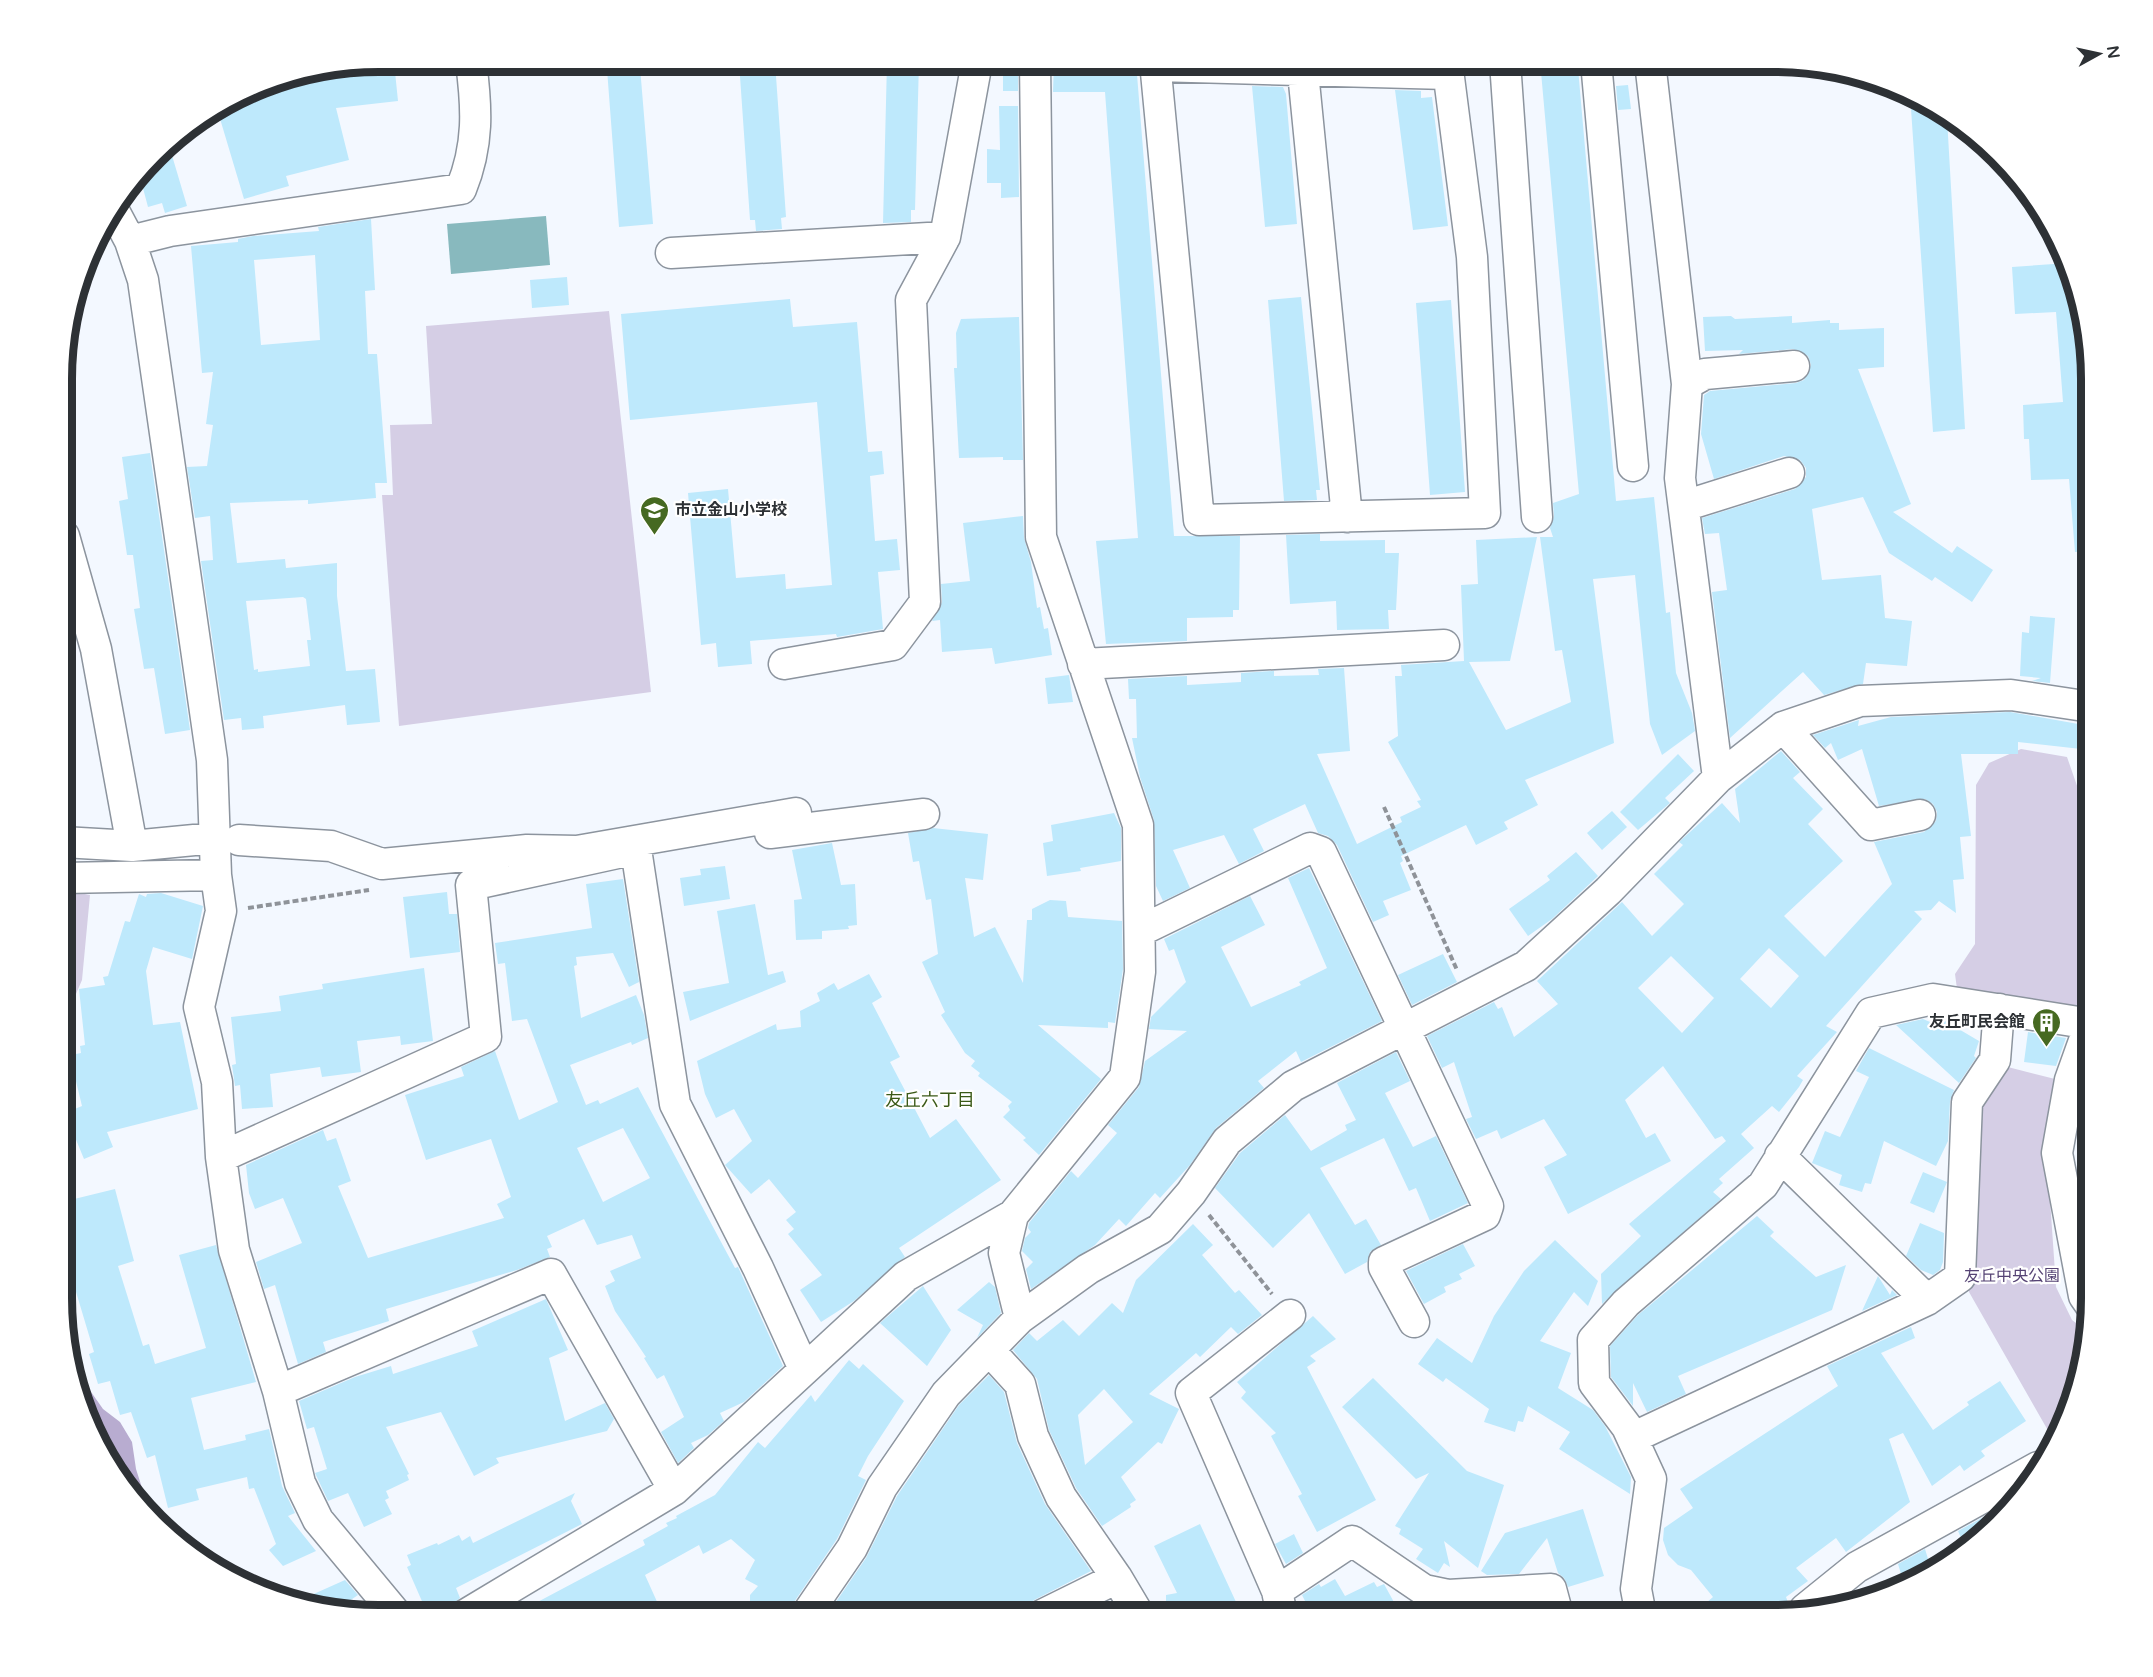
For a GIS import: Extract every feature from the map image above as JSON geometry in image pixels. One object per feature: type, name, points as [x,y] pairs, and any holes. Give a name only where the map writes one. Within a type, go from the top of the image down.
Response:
[{"type":"street","points":[[130,240],[170,231],[461,189],[473,160],[476,99],[472,72]]},
{"type":"street","points":[[784,664],[893,645],[925,602],[911,300],[945,237],[975,72]]},
{"type":"street","points":[[482,1605],[674,1490],[906,1276],[1013,1215],[1125,1077],[1140,972],[1138,825],[1041,537],[1035,72]]},
{"type":"street","points":[[1156,72],[1199,520],[1485,513],[1472,257],[1448,72]]},
{"type":"street","points":[[1303,72],[1347,517]]},
{"type":"street","points":[[1506,72],[1537,517]]},
{"type":"street","points":[[1597,72],[1633,466]]},
{"type":"street","points":[[1651,72],[1687,384],[1680,478],[1718,778]]},
{"type":"street","points":[[118,218],[130,240],[143,280],[208,737],[227,839],[216,875],[221,912],[199,1007],[217,1082],[221,1157],[234,1250],[278,1391],[300,1483],[318,1520],[389,1605]]},
{"type":"street","points":[[671,253],[945,237]]},
{"type":"street","points":[[1687,384],[1705,374],[1794,366]]},
{"type":"street","points":[[1684,506],[1789,473]]},
{"type":"street","points":[[72,564],[96,649],[132,846]]},
{"type":"street","points":[[1083,664],[1444,645]]},
{"type":"street","points":[[813,1605],[852,1548],[882,1487],[933,1412],[946,1394],[1020,1318],[1088,1269],[1161,1229],[1191,1193],[1227,1142],[1293,1086],[1526,966],[1608,891],[1718,778],[1783,727],[1860,701],[2011,695],[2081,706]]},
{"type":"street","points":[[1783,727],[1871,825],[1920,815]]},
{"type":"street","points":[[72,843],[132,846],[227,839],[331,846],[382,864],[527,850],[577,851],[796,813]]},
{"type":"street","points":[[221,1157],[486,1037],[471,885],[636,849],[924,814]]},
{"type":"street","points":[[1140,931],[1310,848],[1317,849],[1405,1027],[1488,1206],[1485,1215],[1384,1263],[1384,1267],[1414,1322]]},
{"type":"street","points":[[636,849],[675,1104],[758,1268],[804,1369]]},
{"type":"street","points":[[72,878],[216,875]]},
{"type":"street","points":[[1639,1605],[1636,1589],[1652,1479],[1632,1438],[1594,1383],[1593,1340],[1626,1303],[1763,1185],[1871,1013],[1933,999],[2081,1022]]},
{"type":"street","points":[[1632,1438],[1927,1300],[1959,1277],[1967,1102],[1995,1060],[1999,1009]]},
{"type":"street","points":[[2081,1051],[2070,1080],[2057,1153],[2081,1280]]},
{"type":"street","points":[[1780,1156],[1927,1300]]},
{"type":"street","points":[[1013,1215],[1004,1253],[1020,1318]]},
{"type":"street","points":[[278,1391],[551,1274],[674,1490]]},
{"type":"street","points":[[1290,1315],[1191,1393],[1280,1603],[1352,1541],[1424,1590],[1448,1596],[1551,1589],[1555,1605]]},
{"type":"street","points":[[989,1350],[1020,1384],[1033,1436],[1061,1497],[1133,1605]]},
{"type":"street","points":[[1814,1602],[1857,1567],[2026,1474]]},
{"type":"street","points":[[1062,1605],[1117,1578]]},
{"type":"path","points":[[1384,807],[1469,997]]},
{"type":"path","points":[[221,912],[375,889]]},
{"type":"path","points":[[1191,1193],[1290,1315]]},
{"type":"green space","points":[[609,311],[651,692],[399,726],[382,495],[393,495],[390,425],[432,424],[426,326]]},
{"type":"green space","points":[[2021,749],[2067,757],[2081,797],[2081,1010],[1957,989],[1955,974],[1975,944],[1976,785],[1989,763]]},
{"type":"green space","points":[[72,892],[90,895],[82,980],[72,1003]]},
{"type":"green space","name":"友丘中央公園","points":[[2000,1065],[2059,1080],[2046,1141],[2056,1287],[2072,1320],[2079,1325],[2071,1378],[2049,1433],[1969,1292],[1966,1194],[1973,1104]]},
{"type":"shaded area","points":[[83,1380],[103,1409],[120,1422],[132,1442],[136,1469],[142,1494],[113,1452],[95,1416]]},
{"type":"water","points":[[546,216],[550,265],[451,274],[447,224]]},
{"type":"building","points":[[395,72],[398,101],[336,108],[349,160],[286,176],[289,186],[244,199],[219,117],[261,95],[299,82],[339,75]]},
{"type":"building","points":[[607,72],[640,72],[653,224],[619,227]]},
{"type":"building","points":[[740,72],[776,72],[786,217],[781,218],[782,229],[756,231],[755,220],[750,220]]},
{"type":"building","points":[[887,72],[919,72],[915,210],[911,210],[911,222],[883,223]]},
{"type":"building","points":[[1003,72],[1018,72],[1018,91],[1003,91]]},
{"type":"building","points":[[1054,72],[1137,72],[1174,536],[1240,536],[1239,610],[1233,610],[1233,617],[1187,618],[1187,641],[1106,644],[1096,541],[1138,538],[1105,92],[1053,92]]},
{"type":"building","points":[[1541,72],[1578,72],[1616,501],[1654,497],[1666,613],[1670,612],[1676,673],[1692,713],[1695,731],[1662,755],[1650,724],[1635,575],[1593,579],[1614,743],[1525,780],[1538,805],[1504,822],[1508,829],[1476,845],[1466,825],[1401,856],[1403,861],[1400,863],[1411,890],[1383,901],[1389,915],[1373,922],[1337,845],[1328,836],[1318,833],[1305,804],[1253,829],[1264,851],[1239,864],[1224,835],[1173,850],[1190,888],[1163,901],[1156,886],[1154,820],[1140,777],[1132,738],[1137,738],[1136,699],[1129,699],[1128,679],[1187,676],[1187,685],[1241,682],[1241,673],[1274,671],[1274,676],[1319,675],[1318,669],[1344,668],[1350,751],[1317,754],[1357,844],[1402,822],[1400,817],[1421,807],[1417,801],[1421,800],[1388,742],[1398,736],[1395,676],[1402,676],[1401,665],[1464,661],[1461,585],[1478,584],[1476,540],[1537,537],[1510,661],[1469,662],[1506,730],[1571,702],[1562,650],[1555,651],[1540,537],[1553,537],[1550,528],[1554,516],[1553,503],[1579,494]]},
{"type":"building","points":[[1628,85],[1631,109],[1618,110],[1616,86]]},
{"type":"building","points":[[1252,86],[1283,87],[1286,94],[1297,224],[1265,227]]},
{"type":"building","points":[[1395,90],[1421,91],[1421,98],[1432,97],[1448,226],[1413,230]]},
{"type":"building","points":[[1911,104],[1947,126],[1965,429],[1933,432]]},
{"type":"building","points":[[999,106],[1018,106],[1019,197],[1001,198],[1001,183],[987,183],[987,149],[1000,150]]},
{"type":"building","points":[[171,153],[187,206],[165,213],[162,203],[148,207],[142,184]]},
{"type":"building","points":[[371,219],[375,290],[365,291],[368,354],[377,354],[387,483],[375,483],[376,498],[308,504],[308,500],[230,503],[237,563],[285,559],[286,568],[337,563],[337,596],[346,671],[375,669],[380,722],[347,725],[345,705],[263,716],[264,728],[242,730],[241,718],[224,720],[201,561],[213,560],[210,516],[195,518],[187,467],[207,466],[213,425],[206,424],[213,372],[202,373],[191,246],[238,242],[238,239],[253,236],[319,231],[318,227]],"holes":[[[315,255],[320,340],[261,345],[254,260]],[[303,597],[306,599],[311,640],[307,640],[310,666],[258,672],[258,669],[254,670],[246,601]]]},
{"type":"building","points":[[2059,264],[2071,299],[2078,339],[2081,379],[2081,552],[2075,552],[2069,479],[2031,480],[2029,439],[2024,439],[2023,405],[2063,402],[2056,312],[2015,314],[2012,267]]},
{"type":"building","points":[[567,277],[569,305],[532,308],[530,280]]},
{"type":"building","points":[[1301,297],[1320,490],[1316,490],[1317,500],[1284,501],[1268,300]]},
{"type":"building","points":[[790,299],[793,327],[857,322],[868,452],[882,451],[884,474],[870,476],[875,541],[897,539],[900,570],[878,572],[883,629],[837,637],[836,634],[750,641],[752,664],[718,667],[716,643],[701,645],[688,493],[728,489],[736,578],[785,574],[786,589],[832,585],[817,402],[630,420],[621,314]]},
{"type":"building","points":[[1451,300],[1465,492],[1430,495],[1416,303]]},
{"type":"building","points":[[1731,316],[1735,319],[1792,316],[1792,323],[1830,320],[1830,323],[1839,323],[1839,330],[1884,328],[1884,367],[1858,369],[1911,504],[1893,512],[1952,553],[1957,546],[1993,570],[1972,602],[1935,577],[1932,581],[1889,553],[1863,497],[1812,509],[1822,580],[1881,575],[1885,618],[1912,621],[1907,666],[1866,663],[1863,684],[1824,695],[1803,672],[1730,738],[1712,592],[1727,590],[1719,533],[1705,534],[1702,518],[1795,489],[1806,477],[1806,468],[1800,460],[1784,456],[1714,479],[1701,434],[1704,395],[1710,391],[1796,383],[1804,380],[1811,365],[1808,356],[1793,349],[1739,354],[1743,350],[1705,351],[1703,317]]},
{"type":"building","points":[[1019,317],[1023,460],[1003,460],[1003,457],[959,458],[954,368],[957,368],[956,333],[961,319]]},
{"type":"building","points":[[150,453],[190,730],[165,734],[154,668],[144,669],[134,609],[140,608],[133,555],[127,555],[119,501],[128,499],[122,457]]},
{"type":"building","points":[[1023,516],[1024,538],[1031,562],[1037,608],[1040,607],[1044,629],[1048,628],[1052,655],[995,664],[992,648],[942,652],[940,620],[932,621],[942,602],[941,584],[970,581],[963,523]]},
{"type":"building","points":[[1320,534],[1320,541],[1385,540],[1385,553],[1399,553],[1396,610],[1388,610],[1389,629],[1337,630],[1336,601],[1290,604],[1286,535]]},
{"type":"building","points":[[2030,616],[2055,618],[2050,683],[2032,681],[2041,678],[2020,676],[2022,632],[2029,633]]},
{"type":"building","points":[[1069,675],[1073,702],[1048,704],[1045,678]]},
{"type":"building","points":[[2010,712],[2081,724],[2081,749],[2018,742],[2018,754],[1961,754],[1971,836],[1960,837],[1964,879],[1953,880],[1956,913],[1939,901],[1931,910],[1914,911],[1922,919],[1826,1026],[1837,1032],[1797,1076],[1803,1080],[1799,1087],[1779,1112],[1772,1106],[1741,1134],[1754,1148],[1719,1179],[1723,1183],[1713,1192],[1721,1199],[1602,1304],[1601,1274],[1641,1236],[1629,1224],[1726,1141],[1722,1136],[1715,1139],[1663,1066],[1625,1100],[1646,1138],[1655,1133],[1671,1161],[1568,1214],[1544,1167],[1567,1155],[1544,1119],[1501,1139],[1497,1130],[1476,1139],[1466,1119],[1472,1117],[1454,1062],[1442,1068],[1427,1036],[1494,1002],[1498,1009],[1502,1007],[1514,1037],[1558,1004],[1537,981],[1622,902],[1652,936],[1684,904],[1654,874],[1683,845],[1679,842],[1722,803],[1740,823],[1735,789],[1781,751],[1800,772],[1793,778],[1823,809],[1808,824],[1843,861],[1784,916],[1825,957],[1892,884],[1874,842],[1924,832],[1936,821],[1937,812],[1933,804],[1925,799],[1879,806],[1862,749],[1838,760],[1831,743],[1825,748],[1813,735],[1859,720],[1858,726],[1891,717]],"holes":[[[1769,948],[1799,976],[1771,1008],[1740,979]],[[1671,956],[1714,998],[1682,1033],[1638,988]]]},
{"type":"building","points":[[1678,754],[1694,771],[1665,798],[1670,803],[1638,830],[1620,812]]},
{"type":"building","points":[[1612,811],[1627,827],[1602,850],[1587,833]]},
{"type":"building","points":[[1114,813],[1121,828],[1121,861],[1080,868],[1081,871],[1047,876],[1043,843],[1053,841],[1051,825]]},
{"type":"building","points":[[933,828],[988,834],[983,880],[965,878],[974,937],[995,927],[1023,983],[1027,920],[1032,920],[1032,909],[1050,900],[1066,901],[1068,917],[1122,921],[1123,969],[1115,1023],[1108,1022],[1108,1028],[1038,1025],[1101,1079],[1039,1155],[1023,1140],[1026,1138],[1003,1117],[1010,1110],[1008,1106],[1012,1102],[978,1076],[980,1073],[971,1066],[975,1061],[965,1053],[941,1015],[945,1012],[922,962],[938,954],[931,899],[926,900],[919,861],[913,862],[908,833]]},
{"type":"building","points":[[832,843],[841,885],[855,884],[857,925],[848,926],[849,929],[822,931],[822,939],[796,940],[794,900],[802,899],[792,850]]},
{"type":"building","points":[[1576,852],[1598,876],[1552,919],[1528,936],[1509,909],[1550,880],[1547,876]]},
{"type":"building","points":[[725,866],[730,899],[684,906],[680,878],[701,875],[700,869]]},
{"type":"building","points":[[1309,868],[1382,1021],[1301,1062],[1296,1051],[1258,1081],[1264,1088],[1216,1128],[1190,1165],[1160,1198],[1155,1193],[1126,1226],[1119,1219],[1095,1245],[1031,1289],[1026,1269],[1033,1262],[1022,1251],[1025,1238],[1031,1232],[1028,1228],[1029,1223],[1071,1171],[1078,1178],[1117,1133],[1108,1125],[1139,1087],[1145,1061],[1187,1031],[1149,1029],[1151,1017],[1186,982],[1174,949],[1169,951],[1164,939],[1250,896],[1265,925],[1221,947],[1251,1007],[1301,985],[1299,982],[1327,968],[1288,878]]},
{"type":"building","points":[[623,879],[639,982],[629,987],[613,953],[576,957],[577,965],[574,966],[581,1018],[636,995],[644,1015],[648,1038],[570,1065],[586,1105],[598,1100],[600,1104],[638,1087],[735,1268],[738,1267],[783,1366],[744,1402],[720,1413],[724,1421],[708,1435],[691,1443],[694,1448],[678,1463],[661,1432],[684,1417],[664,1375],[657,1379],[644,1358],[646,1357],[615,1311],[605,1286],[615,1281],[610,1271],[641,1258],[632,1235],[597,1245],[584,1219],[547,1236],[552,1247],[547,1249],[550,1257],[517,1270],[386,1309],[389,1321],[323,1342],[326,1352],[298,1364],[275,1285],[264,1289],[256,1262],[302,1243],[283,1198],[255,1209],[249,1193],[246,1165],[323,1130],[327,1141],[336,1138],[351,1181],[338,1186],[368,1258],[504,1218],[497,1204],[511,1197],[491,1139],[426,1160],[405,1095],[464,1076],[461,1067],[495,1051],[519,1120],[558,1102],[527,1019],[512,1021],[505,963],[498,964],[495,943],[592,928],[586,884]],"holes":[[[623,1128],[650,1178],[603,1202],[577,1148]]]},
{"type":"building","points":[[447,892],[449,914],[457,914],[460,952],[410,958],[403,897]]},
{"type":"building","points":[[161,893],[203,906],[192,959],[153,947],[146,971],[153,1025],[180,1022],[198,1109],[107,1132],[113,1147],[84,1159],[72,1130],[72,1110],[82,1106],[74,1073],[76,1054],[81,1053],[80,1046],[85,1045],[79,989],[105,985],[103,977],[108,976],[125,921],[130,922],[139,894],[146,897],[147,894]]},
{"type":"building","points":[[755,904],[768,975],[783,971],[786,982],[690,1021],[683,992],[729,983],[717,911]]},
{"type":"building","points":[[1443,954],[1457,982],[1412,1005],[1398,975]]},
{"type":"building","points":[[424,968],[433,1041],[401,1045],[400,1036],[357,1041],[361,1072],[322,1077],[320,1067],[270,1074],[273,1107],[242,1109],[240,1085],[235,1086],[232,1065],[236,1064],[231,1017],[281,1011],[279,996],[323,989],[322,984]]},
{"type":"building","points":[[869,974],[882,997],[872,1003],[900,1057],[890,1062],[930,1138],[956,1119],[1001,1180],[899,1248],[905,1257],[854,1301],[821,1322],[800,1290],[822,1275],[788,1234],[794,1229],[786,1220],[796,1212],[769,1179],[751,1194],[725,1165],[752,1141],[734,1109],[716,1118],[705,1094],[697,1061],[776,1024],[777,1030],[801,1027],[800,1011],[820,1001],[817,993],[834,983],[838,990]]},
{"type":"building","points":[[1923,1019],[1942,1027],[1945,1021],[1979,1041],[1974,1056],[1976,1058],[1959,1083],[1896,1025]]},
{"type":"building","name":"友丘町民会館","points":[[2028,1032],[2066,1038],[2056,1066],[2024,1062]]},
{"type":"building","points":[[1869,1048],[1954,1090],[1950,1101],[1948,1141],[1936,1166],[1884,1141],[1871,1184],[1865,1183],[1862,1192],[1839,1185],[1842,1175],[1812,1163],[1825,1131],[1840,1137],[1869,1077],[1856,1071]]},
{"type":"building","points":[[1396,1052],[1410,1081],[1385,1093],[1413,1147],[1436,1136],[1468,1203],[1430,1221],[1416,1188],[1409,1191],[1384,1138],[1320,1168],[1355,1225],[1366,1219],[1381,1245],[1370,1252],[1367,1262],[1345,1274],[1309,1213],[1273,1248],[1215,1188],[1240,1153],[1285,1115],[1311,1151],[1347,1130],[1345,1125],[1356,1120],[1337,1083]]},
{"type":"building","points":[[1923,1172],[1947,1182],[1934,1213],[1910,1203]]},
{"type":"building","points":[[115,1189],[134,1261],[118,1266],[143,1346],[149,1344],[155,1364],[206,1348],[179,1255],[216,1245],[256,1382],[191,1398],[204,1450],[246,1440],[245,1435],[269,1429],[282,1486],[295,1513],[288,1516],[316,1551],[283,1566],[269,1550],[276,1544],[254,1488],[249,1489],[247,1477],[196,1489],[199,1500],[168,1508],[155,1455],[147,1458],[131,1412],[120,1415],[110,1381],[98,1384],[89,1354],[94,1352],[72,1278],[72,1200]]},
{"type":"building","points":[[1757,1216],[1774,1232],[1770,1236],[1816,1277],[1846,1265],[1832,1310],[1678,1376],[1686,1394],[1647,1412],[1633,1383],[1633,1406],[1611,1377],[1610,1346],[1638,1315]]},
{"type":"building","points":[[1920,1223],[1944,1233],[1943,1262],[1940,1270],[1933,1275],[1921,1270],[1906,1256]]},
{"type":"building","points":[[1193,1224],[1213,1245],[1202,1255],[1235,1293],[1239,1290],[1262,1315],[1238,1334],[1231,1327],[1200,1357],[1196,1353],[1149,1394],[1179,1409],[1162,1444],[1158,1442],[1121,1477],[1136,1500],[1130,1504],[1131,1507],[1102,1526],[1076,1488],[1049,1430],[1037,1379],[1013,1350],[1029,1333],[1037,1341],[1063,1320],[1079,1336],[1112,1303],[1123,1313],[1136,1280]],"holes":[[[1104,1389],[1133,1422],[1085,1465],[1078,1415]]]},
{"type":"building","points":[[1555,1240],[1598,1281],[1588,1306],[1574,1292],[1540,1341],[1571,1353],[1558,1388],[1593,1410],[1605,1426],[1631,1477],[1630,1494],[1559,1449],[1570,1432],[1528,1406],[1523,1422],[1518,1421],[1515,1432],[1484,1422],[1489,1409],[1446,1378],[1443,1382],[1418,1364],[1437,1338],[1472,1363],[1494,1316],[1524,1271]]},
{"type":"building","points":[[1463,1244],[1475,1266],[1459,1274],[1462,1279],[1444,1287],[1446,1292],[1424,1304],[1406,1271]]},
{"type":"building","points":[[1878,1276],[1890,1295],[1892,1290],[1897,1295],[1862,1311]]},
{"type":"building","points":[[989,1282],[995,1287],[1001,1313],[977,1338],[983,1325],[957,1310]]},
{"type":"building","points":[[923,1286],[951,1330],[927,1366],[880,1323]]},
{"type":"building","points":[[546,1299],[568,1350],[549,1358],[565,1421],[605,1403],[614,1419],[607,1431],[496,1458],[499,1463],[474,1476],[441,1412],[386,1427],[409,1474],[407,1475],[409,1480],[386,1491],[389,1498],[385,1500],[392,1514],[364,1527],[348,1493],[328,1501],[315,1473],[327,1469],[314,1427],[307,1429],[299,1401],[355,1377],[391,1366],[393,1374],[478,1346],[472,1331]]},
{"type":"building","points":[[1313,1316],[1336,1339],[1310,1356],[1316,1361],[1307,1367],[1376,1500],[1317,1532],[1298,1496],[1302,1494],[1271,1436],[1276,1433],[1241,1398],[1246,1392],[1237,1382]]},
{"type":"building","points":[[1911,1327],[1915,1338],[1881,1353],[1933,1430],[1969,1405],[1967,1402],[2000,1381],[2026,1421],[1981,1451],[1985,1456],[1964,1471],[1960,1465],[1932,1486],[1903,1433],[1889,1439],[1910,1502],[1846,1552],[1836,1538],[1796,1568],[1808,1581],[1786,1597],[1789,1604],[1704,1605],[1713,1597],[1691,1570],[1678,1565],[1668,1555],[1663,1540],[1664,1528],[1693,1508],[1680,1489],[1838,1386],[1827,1366]]},
{"type":"building","points":[[849,1360],[859,1369],[863,1364],[904,1401],[868,1456],[858,1476],[866,1480],[837,1539],[792,1605],[750,1605],[750,1595],[758,1586],[745,1579],[755,1560],[731,1539],[703,1554],[699,1545],[645,1575],[658,1605],[532,1605],[645,1545],[643,1540],[668,1526],[666,1523],[715,1495],[758,1442],[765,1448],[811,1395],[815,1402]]},
{"type":"building","points":[[989,1375],[1004,1392],[1017,1443],[1045,1504],[1091,1571],[1034,1600],[1030,1605],[834,1605],[866,1558],[897,1496],[959,1405]]},
{"type":"building","points":[[1373,1378],[1467,1471],[1504,1485],[1478,1568],[1444,1541],[1450,1567],[1444,1563],[1438,1573],[1416,1559],[1423,1549],[1399,1534],[1401,1529],[1395,1526],[1429,1473],[1416,1479],[1342,1407]]},
{"type":"building","points":[[575,1493],[571,1501],[582,1524],[456,1588],[460,1598],[451,1605],[424,1605],[407,1567],[411,1565],[407,1555],[459,1535],[462,1541],[470,1536],[473,1543]]},
{"type":"building","points":[[1583,1509],[1604,1576],[1568,1587],[1564,1578],[1558,1573],[1547,1538],[1519,1574],[1487,1575],[1481,1571],[1505,1533]]},
{"type":"building","points":[[1995,1511],[1962,1541],[1958,1531]]},
{"type":"building","points":[[1200,1524],[1237,1605],[1166,1605],[1166,1595],[1177,1593],[1154,1546]]},
{"type":"building","points":[[1294,1534],[1303,1553],[1286,1564],[1275,1544]]},
{"type":"building","points":[[1925,1549],[1929,1563],[1902,1577],[1898,1564]]},
{"type":"building","points":[[1335,1579],[1345,1596],[1374,1582],[1377,1587],[1384,1584],[1396,1605],[1307,1605],[1302,1595],[1319,1584],[1321,1587]]},
{"type":"building","points":[[345,1580],[358,1595],[347,1603],[308,1597]]},
{"type":"place","name":"市立金山小学校","points":[[654,536]]},
{"type":"place","name":"友丘町民会館","points":[[2046,1048]]},
{"type":"district","name":"友丘六丁目","points":[[930,1100]]}]
